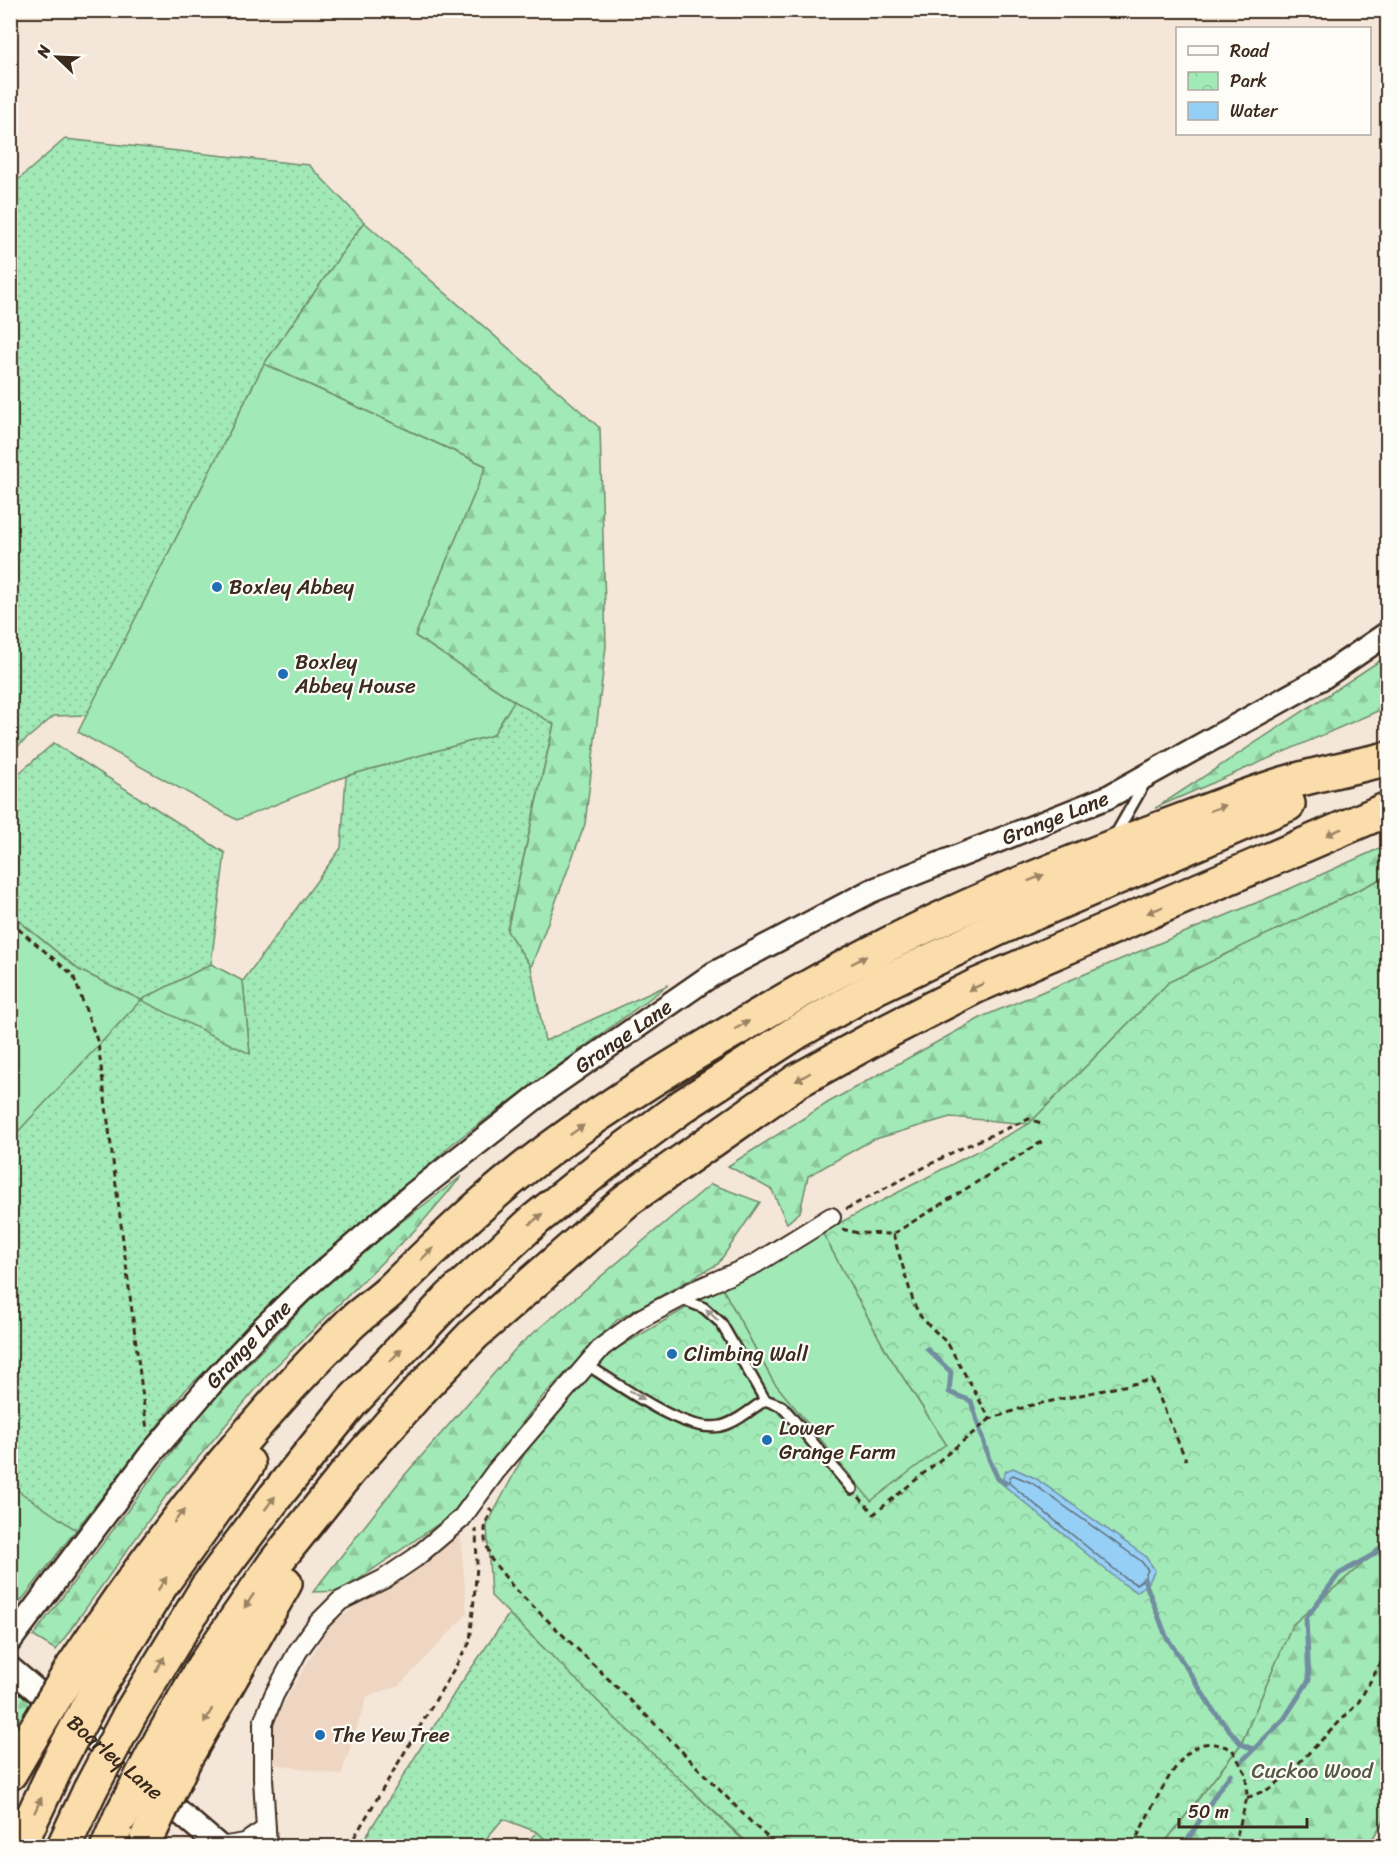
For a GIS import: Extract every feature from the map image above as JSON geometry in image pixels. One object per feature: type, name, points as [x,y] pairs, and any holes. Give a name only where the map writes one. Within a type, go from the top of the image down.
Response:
[{"type":"highway","points":[[10,1773],[73,1667],[152,1552],[218,1467],[351,1322],[386,1295],[435,1246],[533,1162],[652,1079],[808,987],[889,944],[979,902],[1105,850],[1285,783],[1387,759]]},
{"type":"highway","points":[[64,1846],[130,1714],[206,1590],[275,1497],[351,1402],[450,1298],[536,1219],[612,1158],[693,1099],[797,1032],[878,986],[997,929],[1282,807],[1387,759]]},
{"type":"highway","points":[[145,1842],[172,1750],[203,1667],[274,1563],[348,1472],[420,1390],[474,1335],[627,1200],[797,1081],[882,1034],[976,986],[1388,809]]},
{"type":"highway","points":[[19,1846],[58,1763],[98,1688],[161,1585],[245,1467],[297,1404],[360,1334],[386,1295]]},
{"type":"highway","points":[[108,1846],[121,1816],[172,1750]]},
{"type":"street","name":"Grange Lane","points":[[10,1641],[150,1455],[263,1328],[302,1290],[413,1194],[543,1092],[713,974],[871,891],[1108,797],[1322,678],[1388,633]]},
{"type":"street","points":[[226,1846],[267,1838],[263,1723],[274,1695],[298,1651],[318,1623],[340,1601],[384,1579],[415,1558],[463,1516],[496,1471],[602,1347],[642,1318],[755,1264],[825,1220]]},
{"type":"street","name":"Boarley Lane","points":[[10,1668],[219,1846]]},
{"type":"lane","points":[[1105,850],[1150,774]]},
{"type":"lane","points":[[680,1298],[704,1308],[721,1323],[765,1400],[781,1406],[787,1412],[852,1489]]},
{"type":"lane","points":[[587,1365],[667,1413],[693,1424],[720,1426],[765,1400]]},
{"type":"path","points":[[10,922],[73,975],[98,1043],[150,1455]]},
{"type":"path","points":[[825,1220],[957,1150],[1029,1119],[1044,1124]]},
{"type":"path","points":[[825,1220],[858,1233],[893,1234],[1043,1142]]},
{"type":"path","points":[[893,1234],[914,1304],[921,1317],[948,1344],[990,1419]]},
{"type":"path","points":[[852,1489],[874,1514],[990,1419],[1028,1406],[1152,1380],[1186,1460]]},
{"type":"path","points":[[463,1516],[479,1518],[488,1506],[492,1511],[484,1524],[484,1540],[491,1559],[514,1587],[777,1846]]},
{"type":"path","points":[[349,1846],[470,1642],[477,1567],[476,1525],[463,1516]]},
{"type":"path","points":[[1247,1798],[1271,1788],[1288,1774],[1358,1703],[1388,1650]]},
{"type":"path","points":[[1132,1846],[1171,1773],[1184,1756],[1202,1744],[1216,1743],[1232,1749],[1246,1774],[1247,1798],[1234,1846]]},
{"type":"shaded area","points":[[460,1529],[467,1614],[400,1685],[367,1697],[341,1775],[269,1763],[269,1728],[330,1625]]},
{"type":"green space","points":[[65,139],[309,165],[364,222],[264,364],[87,715],[54,716],[11,752],[11,186]]},
{"type":"green space","points":[[364,222],[600,428],[606,646],[585,824],[531,967],[507,931],[554,724],[514,701],[415,636],[486,466],[264,364]]},
{"type":"green space","points":[[264,364],[486,466],[415,636],[514,701],[493,735],[346,776],[237,820],[78,732]]},
{"type":"green space","points":[[1387,656],[1387,707],[1158,807]]},
{"type":"green space","points":[[514,701],[554,723],[507,930],[531,967],[545,1041],[668,985],[452,1144],[187,1388],[76,1530],[11,1486],[10,1139],[141,1000],[79,970],[11,914],[11,780],[54,743],[225,853],[211,964],[142,1000],[250,1053],[243,981],[341,848],[346,776],[492,735]]},
{"type":"green space","points":[[1387,845],[1387,876],[1169,982],[1029,1124],[950,1117],[872,1140],[808,1176],[800,1212],[787,1223],[772,1190],[728,1166],[829,1102],[984,1016],[1287,890]]},
{"type":"green space","points":[[1387,876],[1387,1538],[1371,1556],[1292,1625],[1241,1744],[1162,1846],[751,1846],[619,1722],[491,1596],[487,1525],[527,1449],[604,1356],[722,1287],[773,1381],[946,1444],[886,1351],[822,1232],[1029,1124],[1169,982]]},
{"type":"green space","points":[[10,914],[79,970],[141,1000],[11,1139]]},
{"type":"green space","points":[[211,964],[243,981],[250,1054],[141,1000]]},
{"type":"green space","points":[[462,1176],[419,1226],[272,1370],[166,1496],[56,1650],[33,1636],[201,1413],[343,1266]]},
{"type":"green space","points":[[711,1184],[760,1202],[718,1264],[617,1320],[543,1396],[451,1515],[342,1591],[313,1592],[403,1477],[518,1346]]},
{"type":"green space","points":[[822,1232],[886,1351],[946,1444],[871,1501],[773,1381],[722,1287]]},
{"type":"green space","points":[[11,1486],[76,1530],[11,1614]]},
{"type":"green space","name":"Cuckoo Wood","points":[[1387,1538],[1387,1815],[1368,1846],[1162,1846],[1241,1744],[1292,1625],[1371,1556]]},
{"type":"green space","points":[[509,1614],[749,1846],[553,1846],[537,1832],[503,1819],[480,1846],[360,1846],[457,1689]]},
{"type":"green space","points":[[11,1685],[31,1702],[11,1742]]},
{"type":"green space","points":[[537,1832],[553,1846],[523,1846]]},
{"type":"water","points":[[1013,1468],[1035,1478],[1145,1556],[1155,1570],[1149,1582],[1137,1592],[1122,1583],[1001,1483],[1006,1471]]},
{"type":"waterway","points":[[927,1349],[951,1372],[949,1392],[971,1401],[989,1459],[998,1479],[1006,1483]]},
{"type":"waterway","points":[[1243,1760],[1284,1719],[1309,1680],[1306,1618],[1339,1574],[1371,1556],[1388,1543]]},
{"type":"waterway","points":[[1144,1579],[1166,1636],[1213,1710],[1241,1744],[1253,1749]]},
{"type":"waterway","points":[[1184,1846],[1219,1789],[1231,1774]]},
{"type":"place","name":"Boxley Abbey","points":[[217,587]]},
{"type":"place","name":"Boxley Abbey House","points":[[283,674]]},
{"type":"place","name":"Climbing Wall","points":[[672,1354]]},
{"type":"place","name":"Lower Grange Farm","points":[[767,1440]]},
{"type":"place","name":"The Yew Tree","points":[[320,1735]]}]
